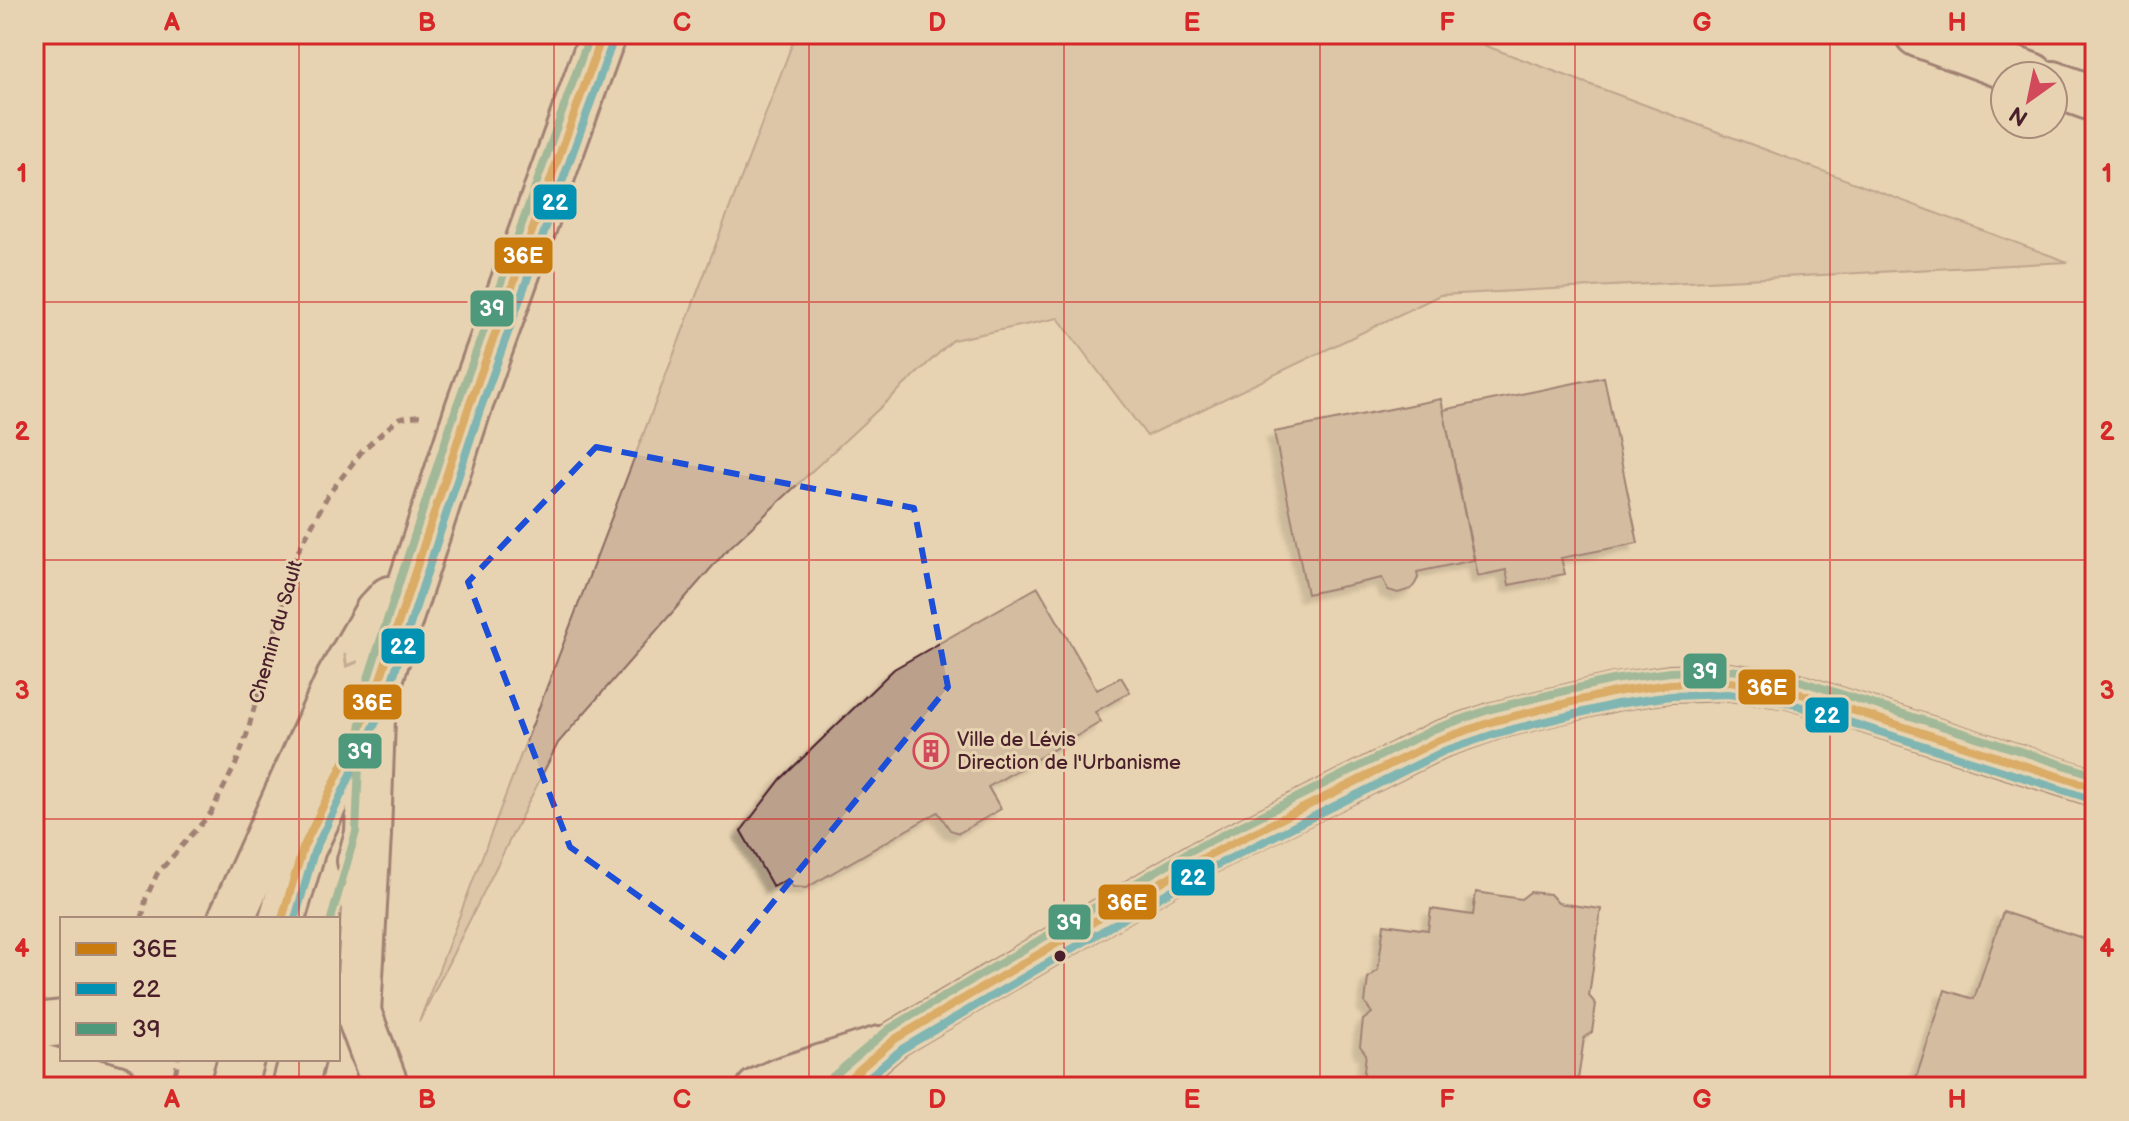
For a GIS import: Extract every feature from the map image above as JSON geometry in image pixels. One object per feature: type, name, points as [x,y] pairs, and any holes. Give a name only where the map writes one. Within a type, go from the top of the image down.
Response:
[{"type":"main road","points":[[283,917],[303,848],[373,701],[468,409],[603,34]]},
{"type":"main road","points":[[1918,34],[1989,60]]},
{"type":"main road","points":[[2069,90],[2095,99]]},
{"type":"main road","points":[[232,917],[339,679],[377,613],[411,577]]},
{"type":"main road","points":[[373,701],[358,1012],[386,1087]]},
{"type":"main road","points":[[340,931],[368,834]]},
{"type":"main road","points":[[34,1026],[60,1023]]},
{"type":"main road","points":[[233,1087],[240,1061]]},
{"type":"main road","points":[[295,1087],[302,1061]]},
{"type":"street","points":[[839,1087],[895,1039],[1162,880],[1383,766],[1439,740],[1494,721],[1615,692],[1670,684],[1729,682],[1789,690],[2095,788]]},
{"type":"street","points":[[755,1087],[778,1076],[895,1039]]},
{"type":"street","points":[[34,1064],[117,1087]]},
{"type":"path","name":"Chemin du Sault","points":[[142,917],[146,898],[157,874],[210,814],[236,764],[296,555],[328,495],[363,450],[399,418],[468,409]]},
{"type":"path","points":[[173,1087],[178,1061]]},
{"type":"highlighted area","points":[[596,447],[914,508],[948,687],[727,959],[570,847],[468,582]]},
{"type":"shaded area","points":[[796,34],[1454,34],[2068,262],[1440,295],[1147,436],[1058,318],[953,340],[726,551],[558,743],[419,1022]]},
{"type":"building","points":[[1604,377],[1638,543],[1561,558],[1565,574],[1509,585],[1506,570],[1478,576],[1443,410]]},
{"type":"building","points":[[1441,399],[1474,560],[1417,572],[1418,578],[1411,589],[1398,593],[1388,590],[1382,578],[1307,594],[1274,432]]},
{"type":"building","name":"Ville de Lévis Direction de l'Urbanisme","points":[[1038,587],[1097,690],[1121,677],[1130,692],[1095,712],[1101,722],[988,787],[1001,809],[959,833],[950,830],[938,812],[806,888],[793,887],[786,880],[773,887],[741,831],[781,779],[894,669]]},
{"type":"building","points":[[1476,892],[1521,899],[1530,892],[1550,894],[1558,903],[1601,909],[1589,996],[1596,1004],[1592,1032],[1584,1038],[1577,1087],[1362,1087],[1366,1054],[1360,1046],[1363,1020],[1372,1013],[1365,1003],[1368,978],[1378,970],[1384,924],[1428,930],[1431,909],[1473,915]]},
{"type":"building","points":[[2003,912],[2095,942],[2095,1087],[1913,1087],[1945,990],[1974,999]]},
{"type":"transit line","name":"39","points":[[332,917],[356,832],[362,697],[457,405],[590,34]]},
{"type":"transit line","name":"36E","points":[[283,917],[303,848],[373,701],[468,409],[603,34]]},
{"type":"transit line","name":"22","points":[[296,917],[314,852],[384,705],[479,413],[614,38]]},
{"type":"transit line","name":"39","points":[[831,1078],[889,1029],[1190,851],[1434,729],[1491,709],[1552,694],[1612,680],[1670,672],[1730,670],[1791,678],[2095,775]]},
{"type":"transit line","name":"36E","points":[[839,1087],[895,1039],[1195,862],[1439,740],[1494,721],[1555,706],[1615,692],[1670,684],[1729,682],[1789,690],[2095,788]]},
{"type":"transit line","name":"22","points":[[857,1087],[902,1049],[1201,873],[1444,751],[1497,733],[1617,704],[1671,696],[1728,694],[1786,702],[2091,799]]},
{"type":"place","name":"Ville de Lévis Direction de l'Urbanisme","points":[[931,751]]}]
